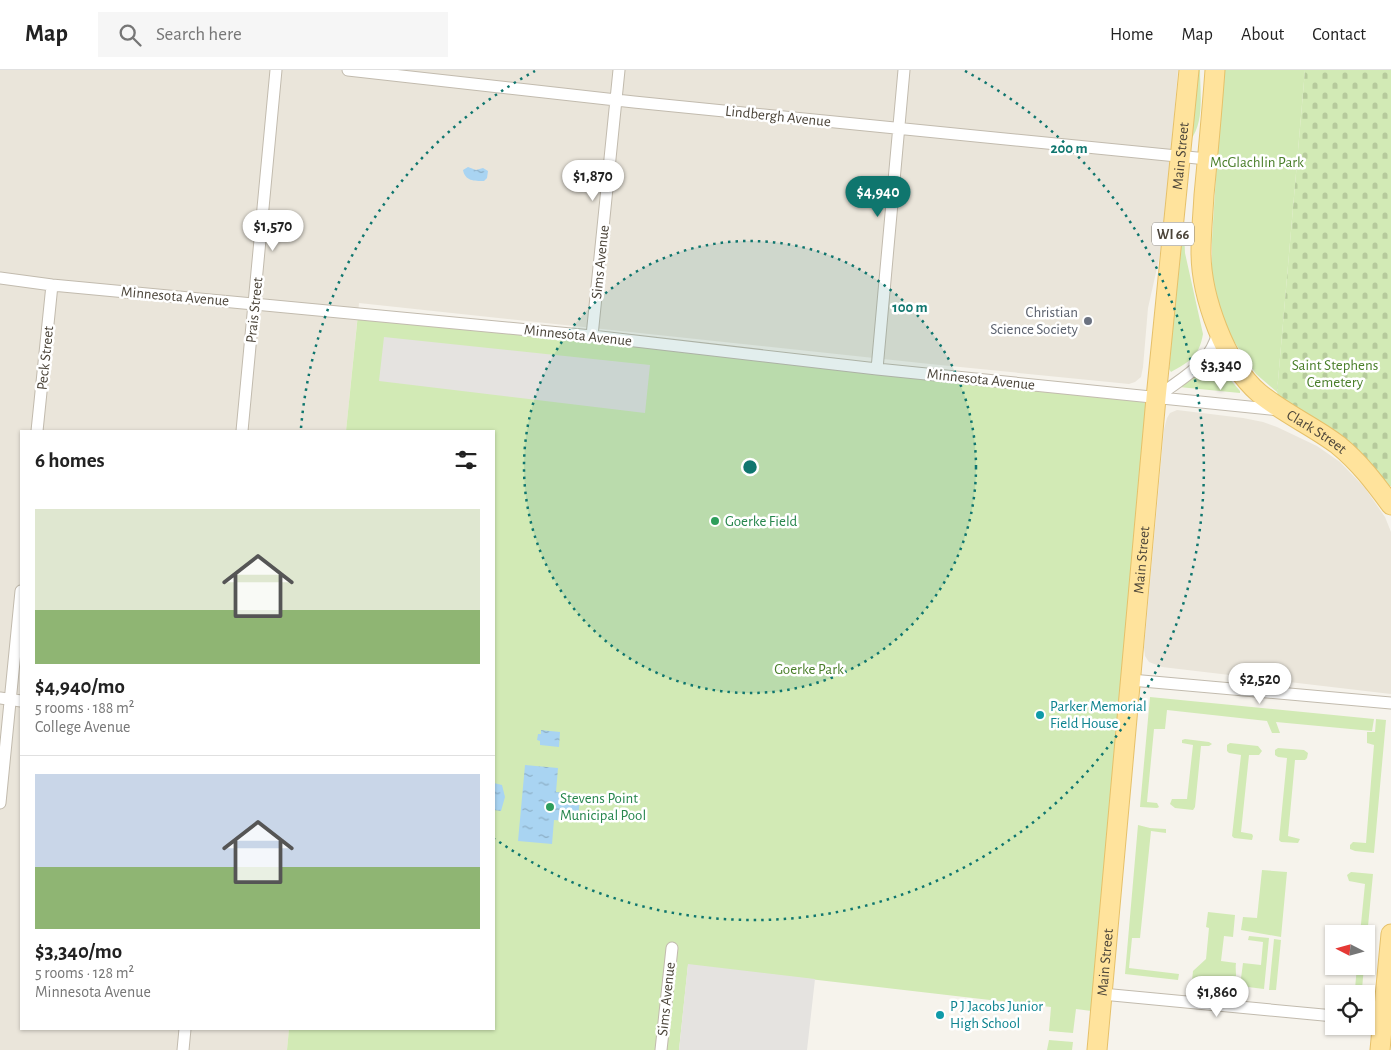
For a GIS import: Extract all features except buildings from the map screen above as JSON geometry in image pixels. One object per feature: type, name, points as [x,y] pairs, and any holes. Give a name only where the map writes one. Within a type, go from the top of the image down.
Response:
[{"type":"main road","name":"Main Street","points":[[1097,1050],[1156,398],[1189,70]]},
{"type":"main road","name":"WI 66","points":[[1207,159],[1215,70]]},
{"type":"main road","name":"Clark Street","points":[[1207,159],[1201,252],[1205,286],[1218,330],[1231,360],[1243,377],[1257,391],[1337,445],[1372,479],[1391,504]]},
{"type":"main road","points":[[1380,1050],[1380,1021],[1391,934]]},
{"type":"street","name":"Prais Street","points":[[242,430],[276,70]]},
{"type":"street","name":"Lindbergh Avenue","points":[[348,70],[617,100],[1207,159]]},
{"type":"street","name":"Sims Avenue","points":[[592,336],[620,70]]},
{"type":"street","points":[[878,369],[904,70]]},
{"type":"street","name":"Minnesota Avenue","points":[[0,278],[592,336],[878,369],[1283,410]]},
{"type":"street","name":"Peck Street","points":[[37,430],[52,284]]},
{"type":"street","points":[[1156,398],[1195,369],[1206,358],[1214,348],[1218,330]]},
{"type":"street","points":[[0,803],[20,601]]},
{"type":"street","points":[[1130,680],[1391,704]]},
{"type":"street","name":"Sims Avenue","points":[[661,1050],[672,948]]},
{"type":"street","points":[[1102,994],[1325,1015]]},
{"type":"street","points":[[183,1050],[185,1030]]},
{"type":"shaded area","points":[[0,70],[1178,70],[1164,231],[1148,308],[1143,367],[1141,377],[1129,384],[359,303],[346,430],[20,430],[20,1030],[289,1030],[287,1050],[0,1050]]},
{"type":"shaded area","points":[[384,337],[650,365],[645,413],[379,381]]},
{"type":"shaded area","points":[[1177,410],[1243,418],[1277,427],[1317,446],[1340,462],[1365,488],[1385,517],[1391,532],[1391,694],[1162,667],[1149,662],[1145,656],[1144,648],[1164,429],[1170,413]]},
{"type":"shaded area","points":[[688,964],[815,979],[807,1050],[679,1050]]},
{"type":"green space","points":[[1196,70],[1200,70],[1201,107],[1198,125],[1190,141]]},
{"type":"green space","name":"McGlachlin Park","points":[[1225,70],[1305,70],[1277,392],[1256,374],[1233,340],[1222,316],[1212,277],[1212,239]]},
{"type":"green space","name":"Saint Stephens Cemetery","points":[[1305,70],[1391,70],[1391,486],[1387,487],[1279,398],[1277,392]]},
{"type":"green space","points":[[1184,230],[1185,253],[1203,334],[1199,348],[1193,358],[1171,372],[1169,369],[1182,231]]},
{"type":"green space","name":"Goerke Park","points":[[358,314],[1156,398],[1099,1012],[1076,1009],[1073,1033],[1049,1031],[1051,1007],[688,965],[679,1050],[287,1050],[289,1030],[495,1030],[495,430],[346,430]]},
{"type":"green space","points":[[1215,359],[1219,361],[1223,371],[1240,393],[1179,387]]},
{"type":"green space","points":[[1150,697],[1374,719],[1372,731],[1276,722],[1280,733],[1272,733],[1267,721],[1167,710],[1165,729],[1154,729],[1147,802],[1157,803],[1159,807],[1140,807]]},
{"type":"green space","points":[[1376,719],[1386,720],[1374,853],[1355,851],[1350,849],[1350,845],[1353,842],[1366,843],[1374,745],[1367,743],[1367,732],[1375,732]]},
{"type":"green space","points":[[1182,740],[1212,744],[1201,746],[1195,807],[1193,810],[1175,808],[1170,804],[1172,799],[1187,799],[1193,745],[1182,743]]},
{"type":"green space","points":[[1230,743],[1258,746],[1262,751],[1259,755],[1249,755],[1241,832],[1252,834],[1252,840],[1234,838],[1232,836],[1241,755],[1227,751],[1227,745]]},
{"type":"green space","points":[[1278,748],[1304,750],[1308,753],[1305,760],[1295,760],[1288,836],[1300,839],[1298,843],[1281,842],[1279,840],[1287,758],[1275,755],[1275,750]]},
{"type":"green space","points":[[1138,825],[1166,829],[1166,833],[1151,831],[1140,938],[1132,938],[1129,968],[1179,974],[1178,980],[1125,974]]},
{"type":"green space","points":[[1262,870],[1287,872],[1281,937],[1241,930],[1243,917],[1257,918]]},
{"type":"green space","points":[[1351,872],[1373,874],[1368,925],[1361,925],[1365,884],[1349,881],[1347,875]]},
{"type":"green space","points":[[1208,912],[1235,915],[1233,937],[1224,936],[1221,961],[1236,963],[1236,986],[1192,981],[1193,971],[1206,959],[1209,928],[1206,927]]},
{"type":"green space","points":[[1249,936],[1269,938],[1264,989],[1240,986],[1243,963],[1261,965],[1263,942],[1248,940]]},
{"type":"green space","points":[[1274,939],[1281,940],[1276,990],[1269,990]]},
{"type":"green space","points":[[1356,975],[1363,975],[1362,985],[1355,985]]},
{"type":"green space","points":[[1049,1040],[1073,1042],[1072,1050],[1047,1050]]},
{"type":"water","points":[[468,167],[476,170],[483,168],[488,171],[487,178],[484,181],[468,178],[463,170]]},
{"type":"water","points":[[541,730],[560,732],[559,747],[540,745],[540,741],[537,740]]},
{"type":"water","name":"Stevens Point Municipal Pool","points":[[525,765],[558,768],[556,792],[580,794],[578,822],[554,820],[552,844],[518,841]]},
{"type":"water","points":[[495,783],[502,785],[505,797],[501,811],[495,810]]},
{"type":"place","name":"Christian Science Society","points":[[1088,321]]},
{"type":"place","name":"Goerke Field","points":[[715,521]]},
{"type":"place","name":"Parker Memorial Field House","points":[[1040,715]]},
{"type":"place","name":"Stevens Point Municipal Pool","points":[[550,807]]},
{"type":"place","name":"P J Jacobs Junior High School","points":[[940,1015]]}]
